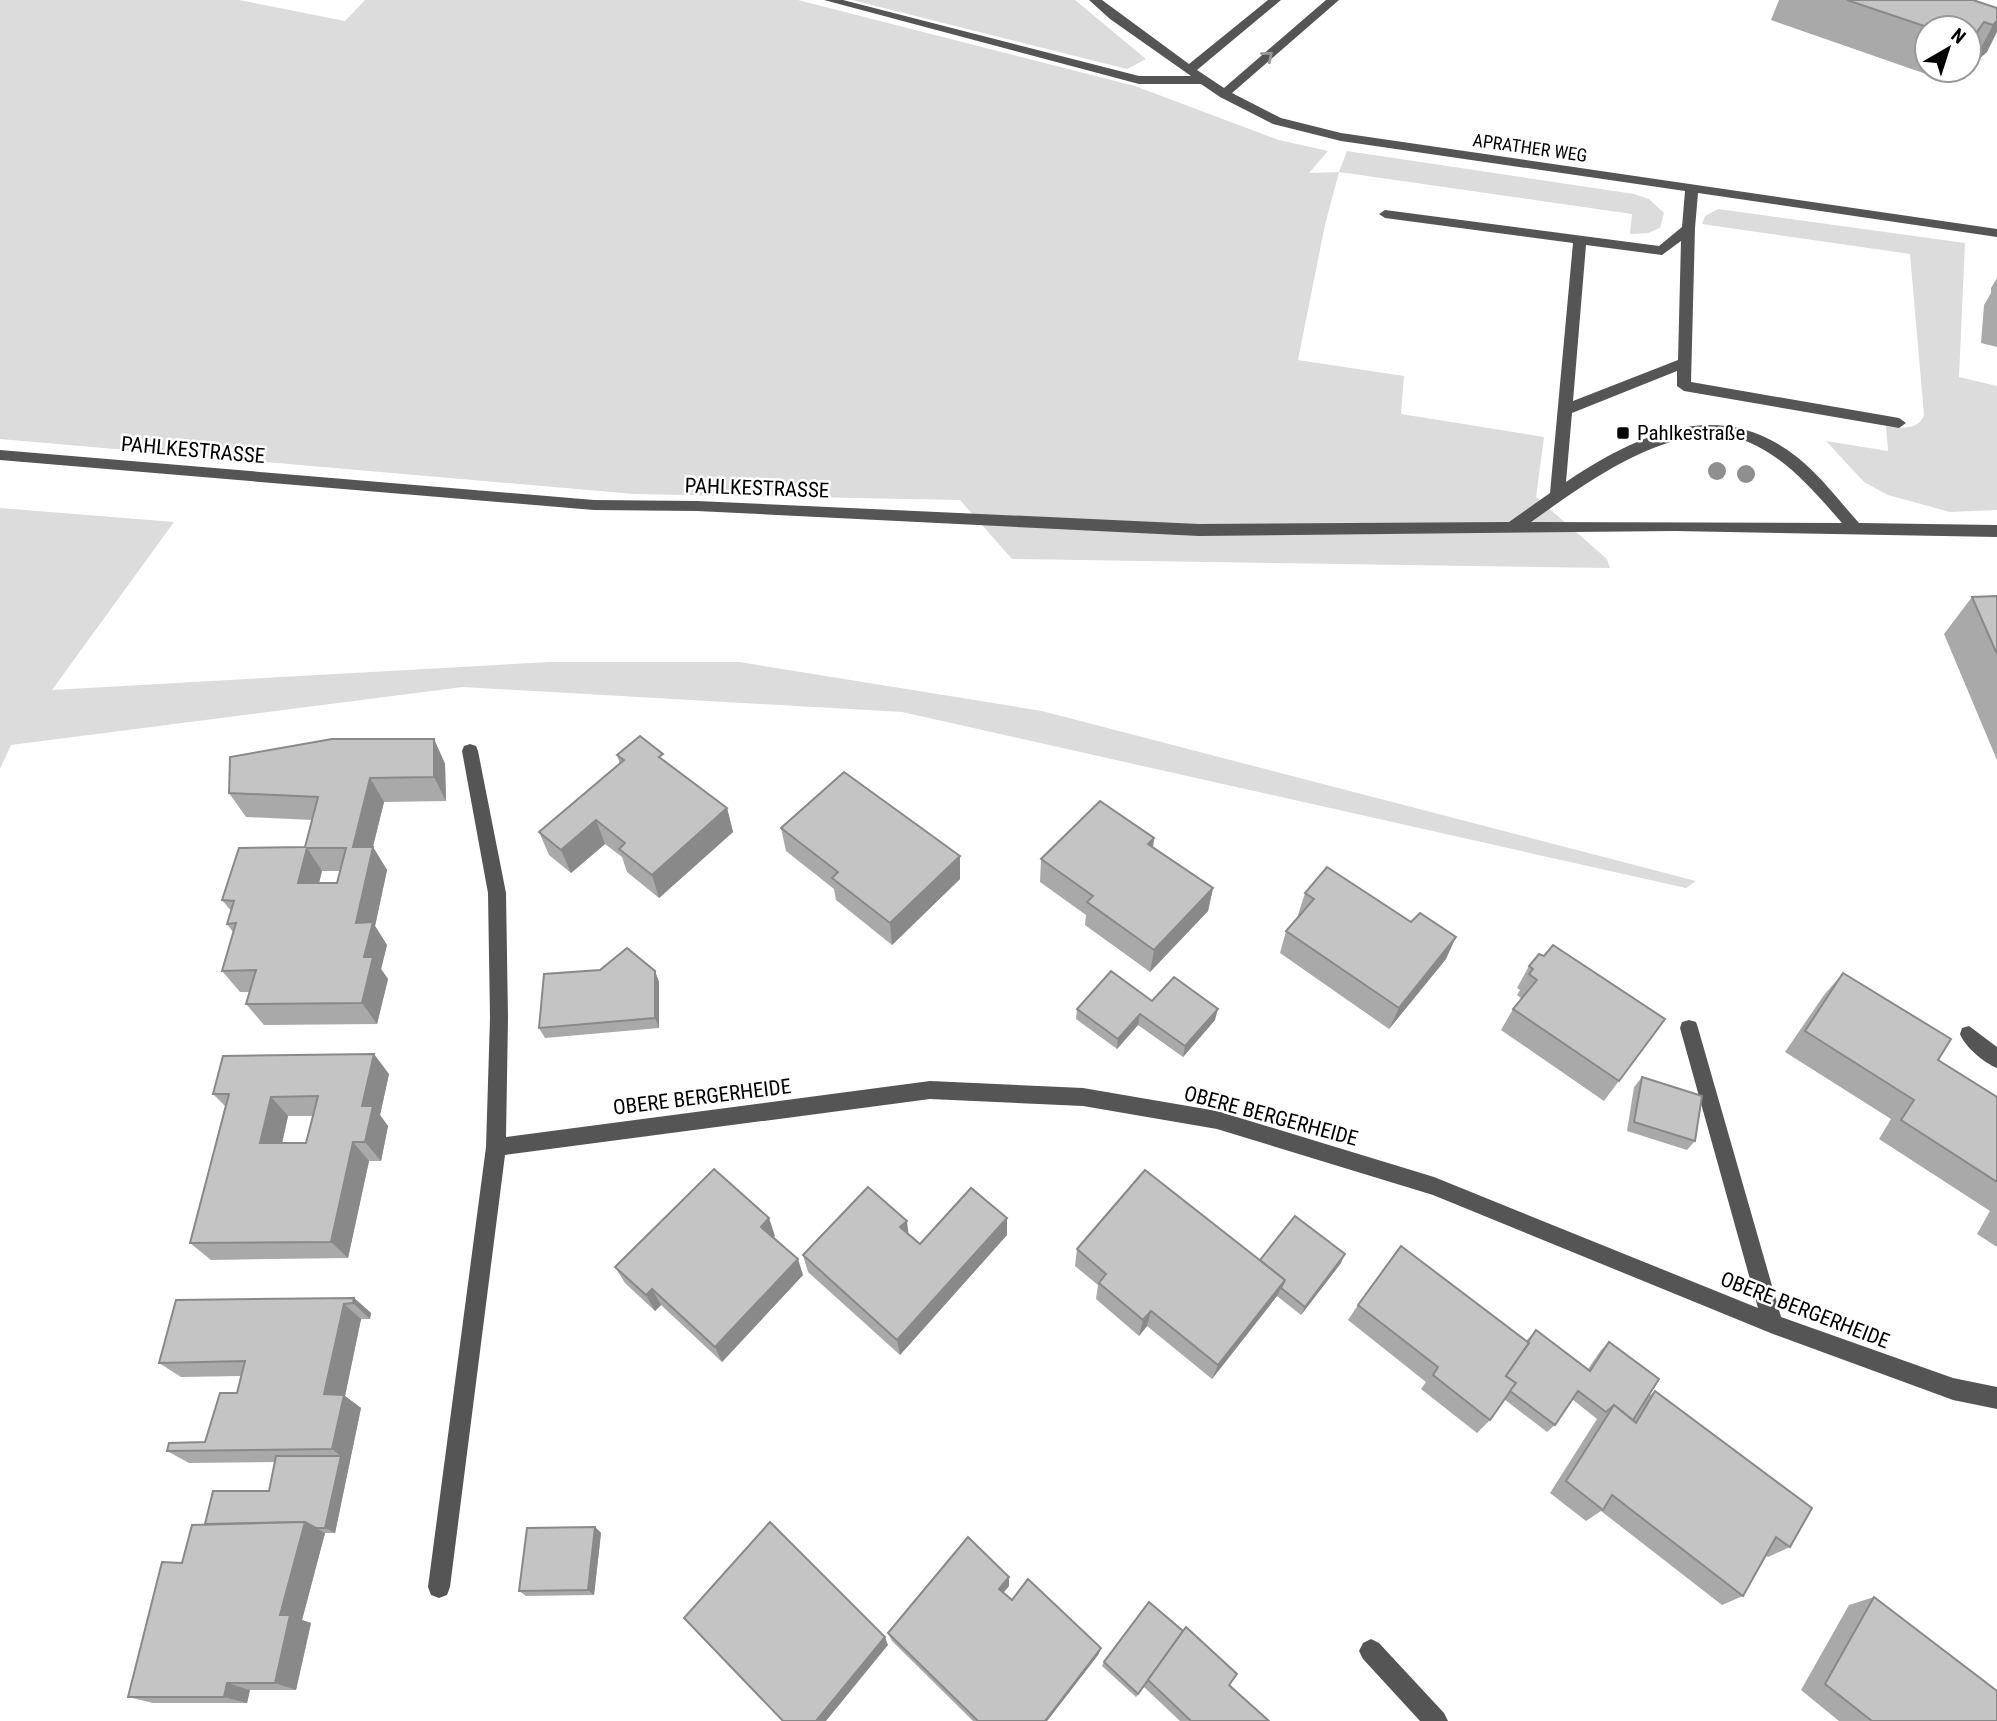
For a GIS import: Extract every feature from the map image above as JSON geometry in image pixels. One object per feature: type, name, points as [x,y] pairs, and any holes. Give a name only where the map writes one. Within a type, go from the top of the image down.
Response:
[{"type":"street","points":[[830,0],[1139,80],[1201,79]]},
{"type":"street","name":"APRATHER WEG","points":[[1095,0],[1114,17],[1201,79],[1277,121],[1341,137],[1997,233]]},
{"type":"street","points":[[1189,70],[1275,0]]},
{"type":"street","points":[[1224,94],[1333,0]]},
{"type":"street","points":[[1692,189],[1688,228],[1684,387],[1899,423]]},
{"type":"street","points":[[1385,214],[1662,251],[1688,228]]},
{"type":"street","points":[[1557,497],[1580,241]]},
{"type":"street","points":[[1565,410],[1684,363]]},
{"type":"street","points":[[1515,525],[1619,457],[1663,438],[1710,428],[1756,438],[1792,460],[1854,527]]},
{"type":"street","name":"PAHLKESTRASSE","points":[[0,455],[594,505],[710,507],[1199,530],[1515,525],[1854,527],[1997,531]]},
{"type":"street","points":[[439,1587],[496,1147],[499,1018],[497,893],[470,751]]},
{"type":"street","points":[[1689,1028],[1773,1324]]},
{"type":"street","points":[[1969,1034],[1997,1059]]},
{"type":"street","name":"OBERE BERGERHEIDE","points":[[496,1147],[930,1090],[1083,1097],[1217,1120],[1434,1186],[1773,1324],[1953,1390],[1997,1398]]},
{"type":"street","points":[[1371,1651],[1436,1721]]},
{"type":"shaded area","points":[[0,0],[239,0],[345,21],[365,0],[798,0],[1135,86],[1279,140],[1328,151],[1309,173],[1339,172],[1325,225],[1298,360],[1404,376],[1401,414],[1544,437],[1536,497],[1607,559],[1610,568],[1012,559],[960,500],[634,494],[0,439]]},
{"type":"shaded area","points":[[852,0],[1075,0],[1146,59],[1127,69]]},
{"type":"shaded area","points":[[1347,151],[1634,194],[1649,199],[1664,213],[1660,228],[1648,233],[1630,234],[1632,214],[1339,172]]},
{"type":"shaded area","points":[[1718,209],[1965,243],[1959,377],[1997,386],[1997,510],[1950,512],[1888,495],[1864,482],[1826,441],[1888,451],[1886,426],[1913,426],[1918,424],[1924,415],[1910,254],[1702,224],[1705,216]]},
{"type":"shaded area","points":[[0,508],[174,522],[52,690],[549,662],[739,662],[1042,711],[1696,881],[1686,888],[902,712],[463,687],[11,745],[0,769]]},
{"type":"building","points":[[1847,0],[1973,0],[1997,8],[1997,21],[1993,25],[1983,23],[1983,14],[1913,14],[1913,22]]},
{"type":"building","points":[[1997,596],[1997,654],[1972,597]]},
{"type":"building","points":[[640,736],[663,754],[659,757],[727,808],[652,875],[619,849],[625,843],[596,820],[561,850],[539,832],[624,760],[617,755]]},
{"type":"building","points":[[332,739],[434,739],[434,777],[370,778],[353,847],[373,847],[356,923],[373,922],[364,957],[373,957],[362,1003],[246,1004],[256,970],[222,971],[236,923],[227,924],[234,901],[222,900],[239,848],[305,847],[318,797],[229,793],[230,757]],"holes":[[[307,848],[346,848],[337,883],[298,883]]]},
{"type":"building","points":[[844,772],[960,856],[890,923],[832,878],[838,872],[781,828]]},
{"type":"building","points":[[1100,801],[1154,838],[1148,844],[1213,888],[1154,950],[1087,902],[1093,896],[1041,859]]},
{"type":"building","points":[[1327,867],[1411,922],[1420,913],[1456,937],[1399,1008],[1286,931],[1314,899],[1305,893]]},
{"type":"building","points":[[1553,945],[1665,1019],[1619,1081],[1513,1009],[1537,980],[1529,974],[1533,969],[1529,966],[1539,954],[1544,956]]},
{"type":"building","points":[[627,948],[655,971],[655,1018],[539,1028],[544,974],[600,970]]},
{"type":"building","points":[[1111,971],[1152,1001],[1174,977],[1218,1009],[1185,1046],[1140,1014],[1118,1039],[1077,1009]]},
{"type":"building","points":[[1843,973],[1951,1039],[1938,1060],[1997,1097],[1997,1182],[1901,1120],[1914,1100],[1805,1031]]},
{"type":"building","points":[[374,1054],[362,1106],[373,1106],[365,1142],[353,1142],[331,1242],[190,1243],[229,1094],[213,1094],[223,1056]],"holes":[[[318,1096],[306,1143],[260,1143],[271,1097]]]},
{"type":"building","points":[[1642,1077],[1702,1096],[1695,1141],[1634,1122]]},
{"type":"building","points":[[714,1169],[769,1218],[761,1227],[798,1259],[715,1347],[652,1289],[646,1295],[615,1267]]},
{"type":"building","points":[[1145,1170],[1285,1280],[1218,1365],[1151,1311],[1143,1320],[1099,1283],[1106,1274],[1077,1249]]},
{"type":"building","points":[[868,1187],[907,1221],[900,1227],[920,1244],[971,1188],[1007,1218],[897,1340],[803,1255]]},
{"type":"building","points":[[1295,1216],[1345,1254],[1305,1307],[1281,1288],[1285,1280],[1260,1260]]},
{"type":"building","points":[[1401,1246],[1529,1343],[1506,1376],[1516,1383],[1490,1420],[1433,1375],[1438,1367],[1358,1305]]},
{"type":"building","points":[[354,1298],[353,1303],[344,1304],[324,1394],[344,1395],[332,1449],[167,1451],[169,1443],[205,1442],[220,1393],[237,1393],[245,1361],[159,1363],[176,1300]]},
{"type":"building","points":[[1536,1330],[1590,1371],[1609,1342],[1659,1379],[1633,1420],[1614,1405],[1606,1412],[1578,1391],[1555,1425],[1510,1391],[1516,1383],[1506,1376]]},
{"type":"building","points":[[1655,1391],[1812,1508],[1790,1547],[1776,1537],[1743,1596],[1612,1495],[1603,1510],[1566,1481],[1614,1405],[1636,1423]]},
{"type":"building","points":[[276,1456],[341,1456],[325,1528],[316,1528],[305,1522],[205,1524],[213,1491],[269,1491]]},
{"type":"building","points":[[305,1522],[280,1615],[290,1615],[275,1683],[227,1683],[224,1697],[128,1697],[162,1562],[182,1563],[192,1525]]},
{"type":"building","points":[[770,1522],[885,1637],[816,1721],[783,1721],[684,1618]]},
{"type":"building","points":[[595,1527],[588,1590],[519,1591],[527,1528]]},
{"type":"building","points":[[968,1537],[1009,1577],[999,1589],[1012,1600],[1028,1579],[1101,1648],[1045,1721],[978,1721],[888,1633]]},
{"type":"building","points":[[1874,1597],[1997,1691],[1997,1721],[1872,1721],[1825,1684]]},
{"type":"building","points":[[1149,1602],[1183,1631],[1138,1694],[1104,1662]]},
{"type":"building","points":[[1186,1627],[1237,1674],[1229,1685],[1269,1721],[1191,1721],[1148,1680]]},
{"type":"place","name":"Pahlkestraße","points":[[1623,433]]}]
